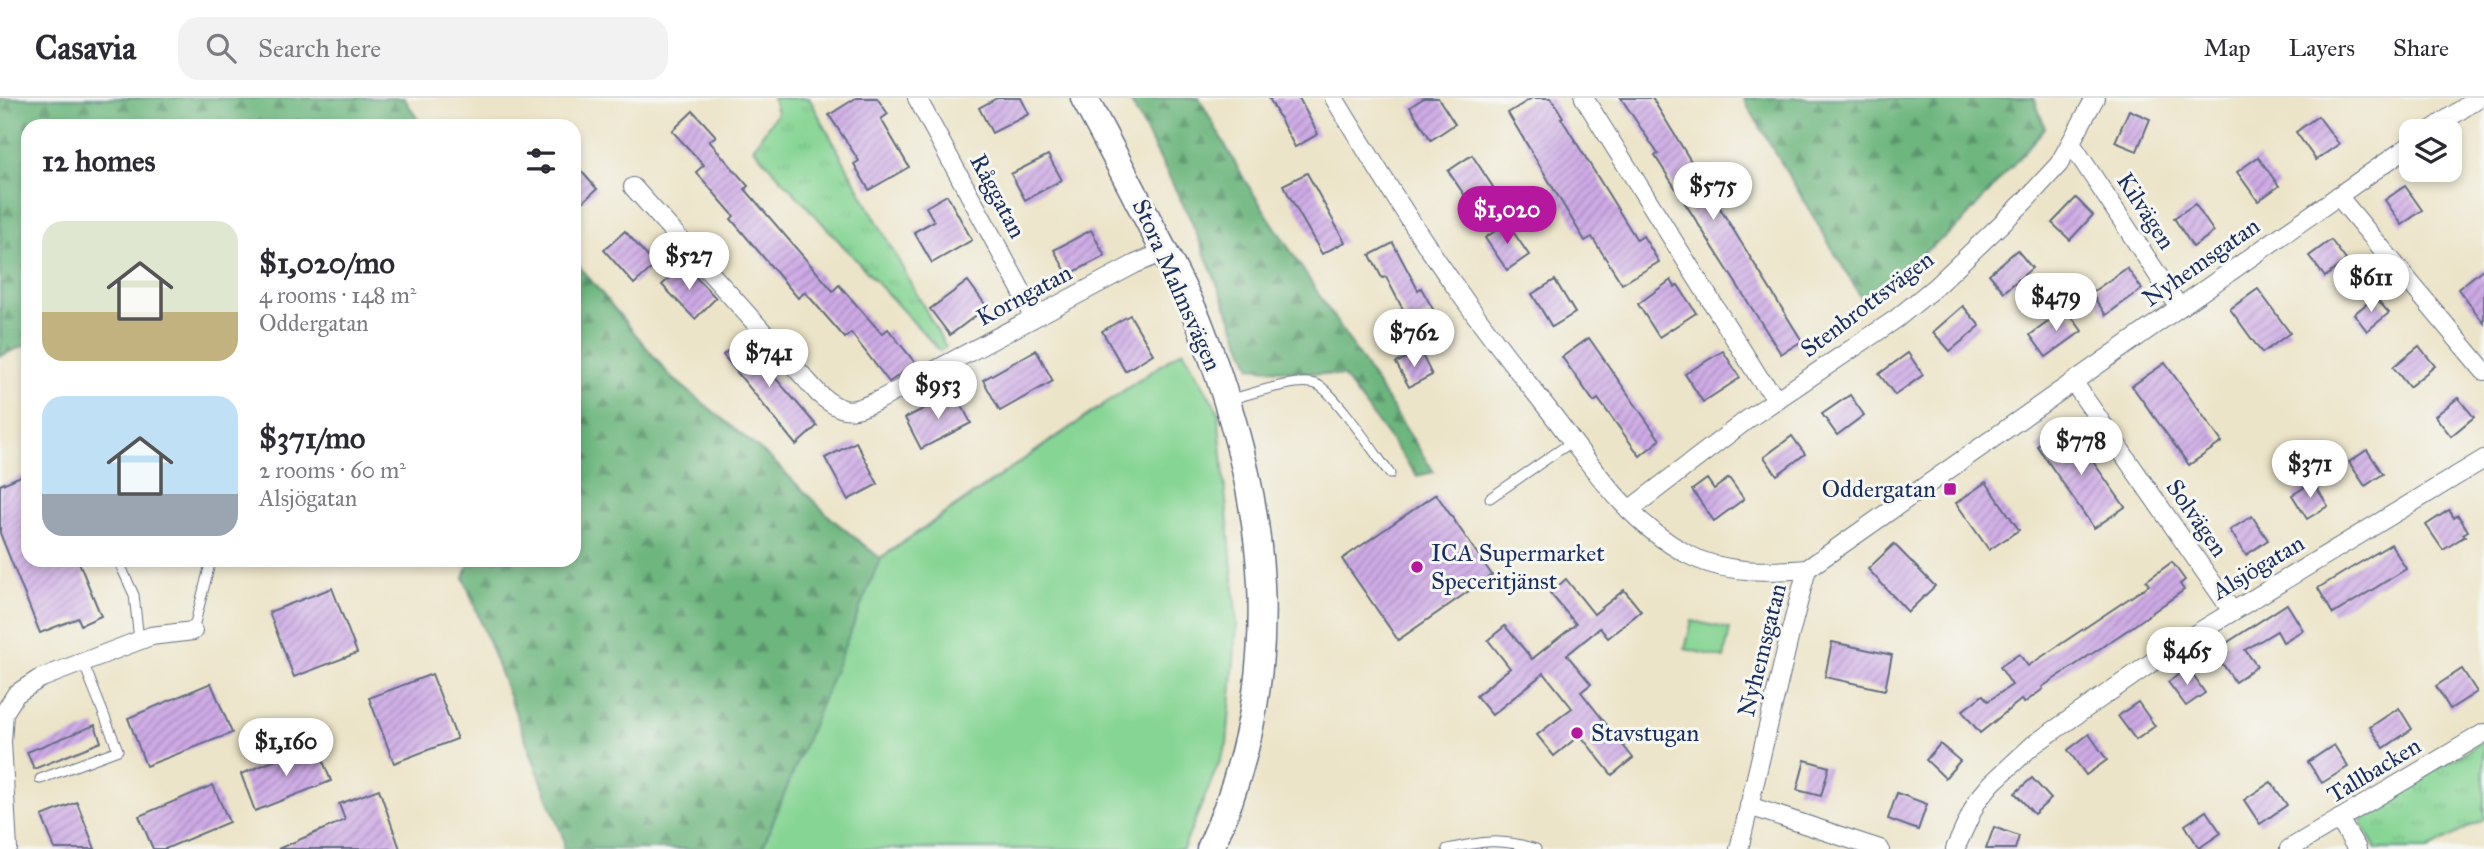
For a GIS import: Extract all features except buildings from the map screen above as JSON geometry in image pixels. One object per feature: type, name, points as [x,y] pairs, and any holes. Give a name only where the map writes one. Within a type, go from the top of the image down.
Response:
[{"type":"street","name":"Råggatan","points":[[918,98],[1021,290],[1033,318]]},
{"type":"street","name":"Stora Malmsvägen","points":[[1084,98],[1147,216],[1197,318],[1226,400],[1249,486],[1261,565],[1262,647],[1255,710],[1244,755],[1224,818],[1210,849]]},
{"type":"street","points":[[1334,98],[1451,282],[1629,510],[1656,534],[1689,555],[1720,566],[1763,572],[1807,569]]},
{"type":"street","points":[[1584,98],[1760,379],[1778,399]]},
{"type":"street","name":"Stenbrottsvägen","points":[[1629,510],[1748,419],[1896,319],[1935,287],[2024,202],[2059,164],[2095,98]]},
{"type":"street","points":[[2447,119],[2477,98]]},
{"type":"street","name":"Kilvägen","points":[[2071,143],[2179,306]]},
{"type":"street","name":"Nyhemsgatan","points":[[1739,849],[1807,569],[2399,153]]},
{"type":"street","name":"Korngatan","points":[[633,187],[819,394],[833,407],[845,410],[860,409],[1135,264],[1164,252]]},
{"type":"street","points":[[2338,196],[2484,371]]},
{"type":"street","name":"Solvägen","points":[[2074,383],[2232,611]]},
{"type":"street","name":"Alsjögatan","points":[[1955,849],[1977,801],[2010,765],[2062,725],[2232,611],[2484,459]]},
{"type":"street","points":[[8,849],[2,742],[4,713],[16,694],[38,679],[139,640],[193,631]]},
{"type":"street","name":"Tallbacken","points":[[2289,849],[2484,733]]},
{"type":"street","points":[[1749,806],[1880,849]]},
{"type":"street","points":[[2339,819],[2357,849]]},
{"type":"lane","points":[[1226,400],[1303,383],[1317,384],[1345,414],[1390,474]]},
{"type":"lane","points":[[1490,498],[1573,441]]},
{"type":"lane","points":[[121,567],[134,594],[139,640]]},
{"type":"lane","points":[[193,631],[209,567]]},
{"type":"lane","points":[[40,779],[118,750],[83,662]]},
{"type":"lane","points":[[1447,849],[1487,840],[1517,843],[1536,849]]},
{"type":"green space","points":[[0,98],[404,98],[418,119],[21,119],[21,347],[0,356]]},
{"type":"green space","points":[[773,98],[809,98],[946,347],[940,351],[753,148],[777,113]]},
{"type":"green space","points":[[1129,98],[1199,98],[1244,179],[1434,472],[1417,476],[1343,376],[1251,367],[1191,220]]},
{"type":"green space","points":[[1743,98],[2034,98],[2045,128],[1960,225],[1862,299]]},
{"type":"green space","points":[[581,268],[670,376],[769,457],[832,519],[880,558],[1183,350],[881,559],[762,849],[563,849],[564,840],[464,578],[468,567],[581,567]]},
{"type":"green space","points":[[1183,350],[1218,411],[1237,624],[1227,744],[1183,849],[762,849],[880,559]]},
{"type":"green space","points":[[1692,621],[1730,629],[1724,658],[1685,649]]},
{"type":"green space","points":[[2484,741],[2484,819],[2428,849],[2376,849],[2362,824],[2363,811]]},
{"type":"place","name":"Oddergatan","points":[[1950,489]]},
{"type":"place","name":"ICA Supermarket Speceritjänst","points":[[1417,567]]},
{"type":"place","name":"Stavstugan","points":[[1577,733]]}]
